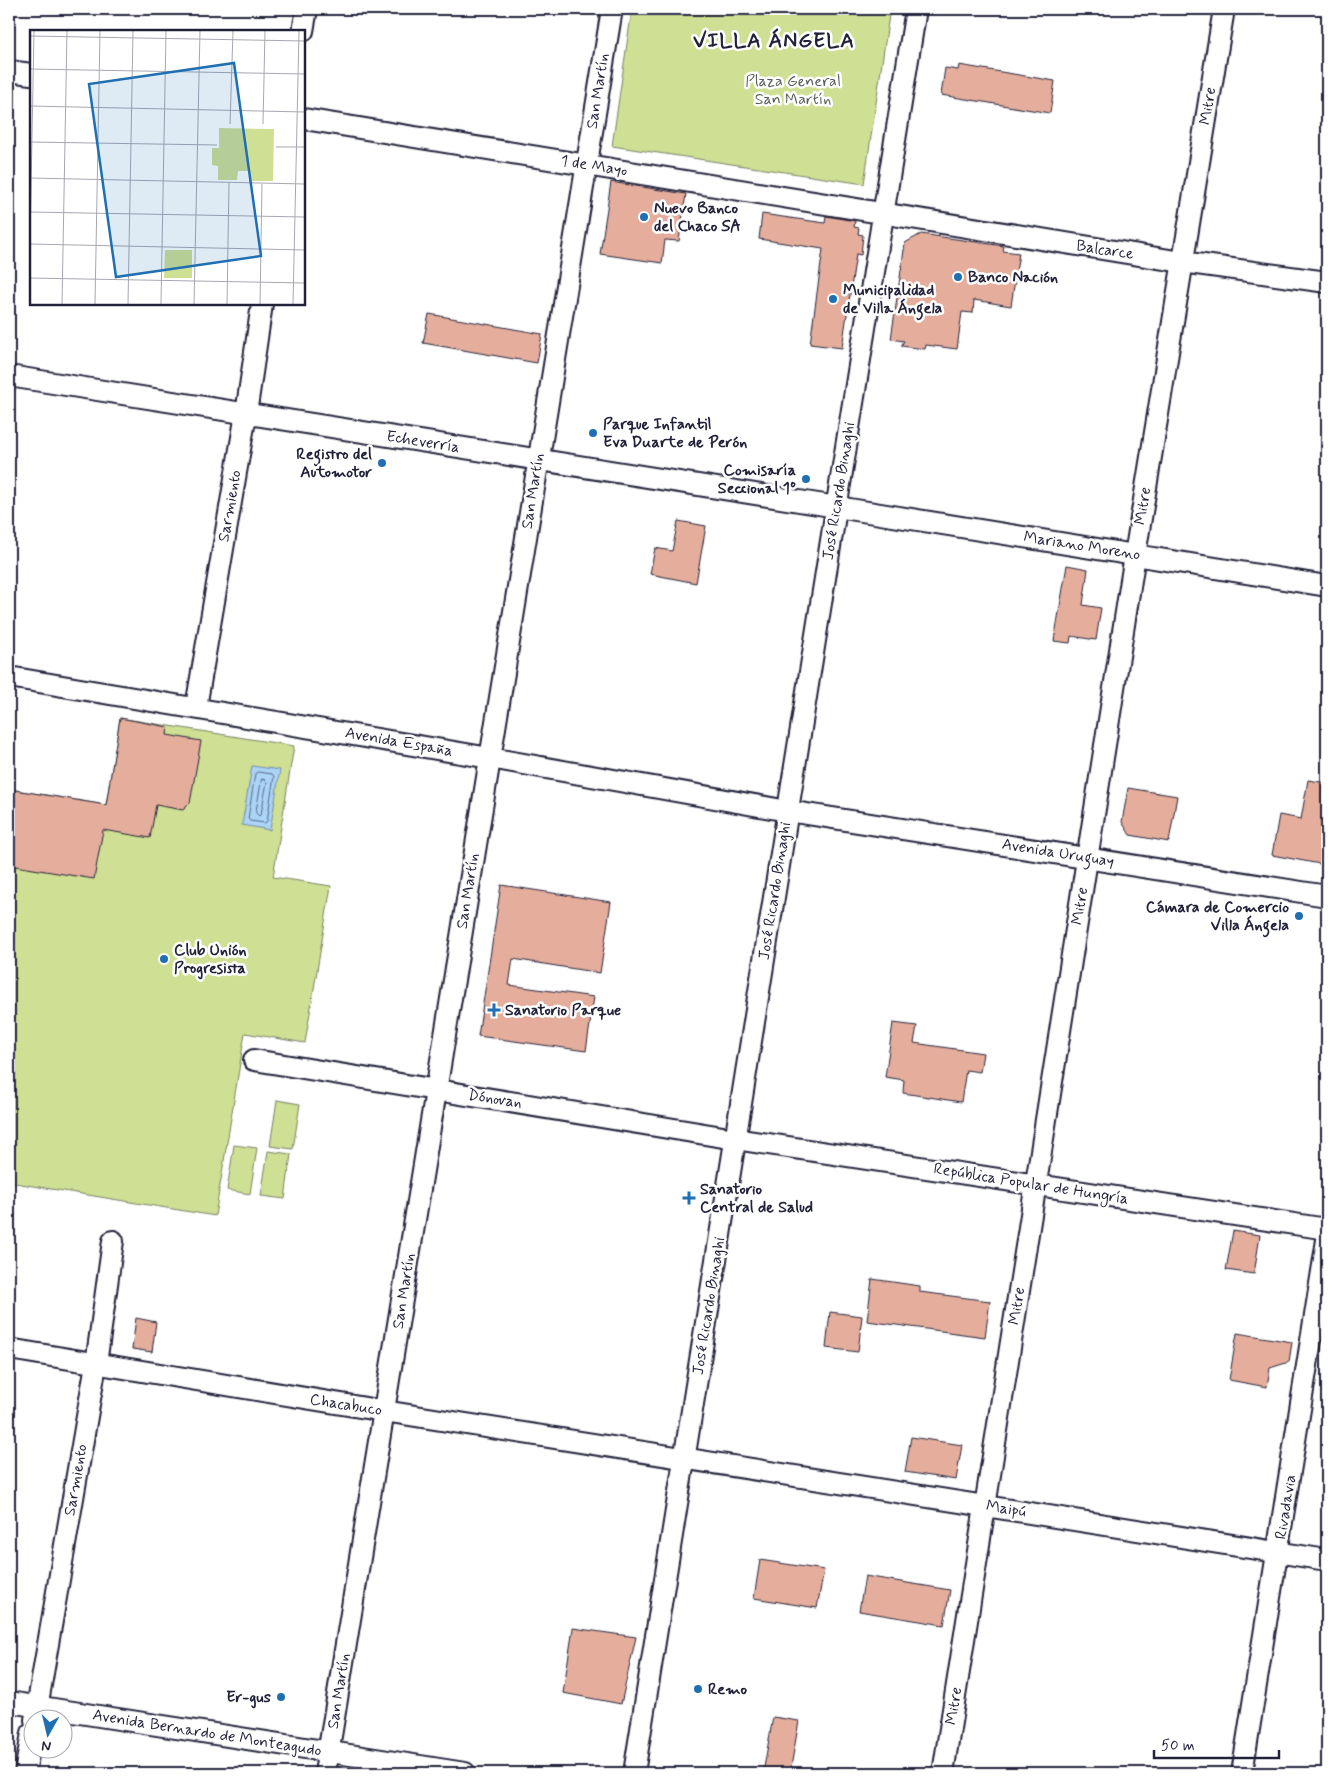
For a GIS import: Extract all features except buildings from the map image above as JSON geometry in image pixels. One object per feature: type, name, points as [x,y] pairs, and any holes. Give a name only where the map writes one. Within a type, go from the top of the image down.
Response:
[{"type":"street","points":[[303,30],[307,9]]},
{"type":"street","name":"San Martín","points":[[325,1773],[612,9]]},
{"type":"street","name":"José Ricardo Binaghi","points":[[634,1773],[916,9]]},
{"type":"street","name":"Mitre","points":[[943,1773],[1135,555],[1224,9]]},
{"type":"street","points":[[9,71],[30,74]]},
{"type":"street","name":"1 de Mayo","points":[[305,119],[884,213]]},
{"type":"street","name":"Balcarce","points":[[884,213],[1182,262],[1327,282]]},
{"type":"street","name":"Sarmiento","points":[[196,707],[246,414],[262,305]]},
{"type":"street","name":"Echeverría","points":[[9,376],[836,506]]},
{"type":"street","name":"Mariano Moreno","points":[[836,506],[1327,586]]},
{"type":"street","name":"Avenida España","points":[[9,676],[788,811]]},
{"type":"street","name":"Avenida Uruguay","points":[[788,811],[1327,896]]},
{"type":"street","name":"Dónovan","points":[[254,1060],[735,1139]]},
{"type":"street","name":"República Popular de Hungría","points":[[735,1139],[1327,1229]]},
{"type":"street","name":"Rivadavia","points":[[1242,1773],[1279,1552],[1327,1240]]},
{"type":"street","name":"Sarmiento","points":[[37,1710],[96,1364],[113,1241]]},
{"type":"street","name":"Chacabuco","points":[[9,1349],[684,1458]]},
{"type":"street","name":"Maipú","points":[[684,1458],[1327,1560]]},
{"type":"street","name":"Avenida Bernardo de Monteagudo","points":[[9,1702],[29,1710]]},
{"type":"street","name":"Avenida Bernardo de Monteagudo","points":[[72,1718],[329,1752],[465,1773]]},
{"type":"street","points":[[25,1773],[27,1760]]},
{"type":"green space","name":"Plaza General San Martín","points":[[632,9],[890,9],[864,184],[612,146]]},
{"type":"green space","name":"Club Unión Progresista","points":[[120,718],[294,746],[273,877],[331,886],[305,1043],[245,1033],[215,1216],[9,1182],[9,789],[106,805]]},
{"type":"green space","points":[[277,1100],[300,1104],[293,1149],[270,1146]]},
{"type":"green space","points":[[234,1145],[257,1148],[250,1194],[227,1190]]},
{"type":"green space","points":[[268,1151],[291,1154],[285,1199],[261,1196]]},
{"type":"water","points":[[252,766],[280,770],[270,830],[242,825]]},
{"type":"place","name":"Nuevo Banco del Chaco SA","points":[[644,217]]},
{"type":"place","name":"Banco Nación","points":[[958,277]]},
{"type":"place","name":"Municipalidad de Villa Ángela","points":[[833,299]]},
{"type":"place","name":"Parque Infantil Eva Duarte de Perón","points":[[593,433]]},
{"type":"place","name":"Registro del Automotor","points":[[382,463]]},
{"type":"place","name":"Comisaría Seccional 1º","points":[[806,479]]},
{"type":"place","name":"Cámara de Comercio Villa Ángela","points":[[1299,916]]},
{"type":"place","name":"Club Unión Progresista","points":[[164,959]]},
{"type":"place","name":"Sanatorio Parque","points":[[494,1010]]},
{"type":"place","name":"Sanatorio Central de Salud","points":[[689,1198]]},
{"type":"place","name":"Remo","points":[[698,1689]]},
{"type":"place","name":"Er-gus","points":[[281,1697]]},
{"type":"district","name":"VILLA ÁNGELA","points":[[774,41]]}]
